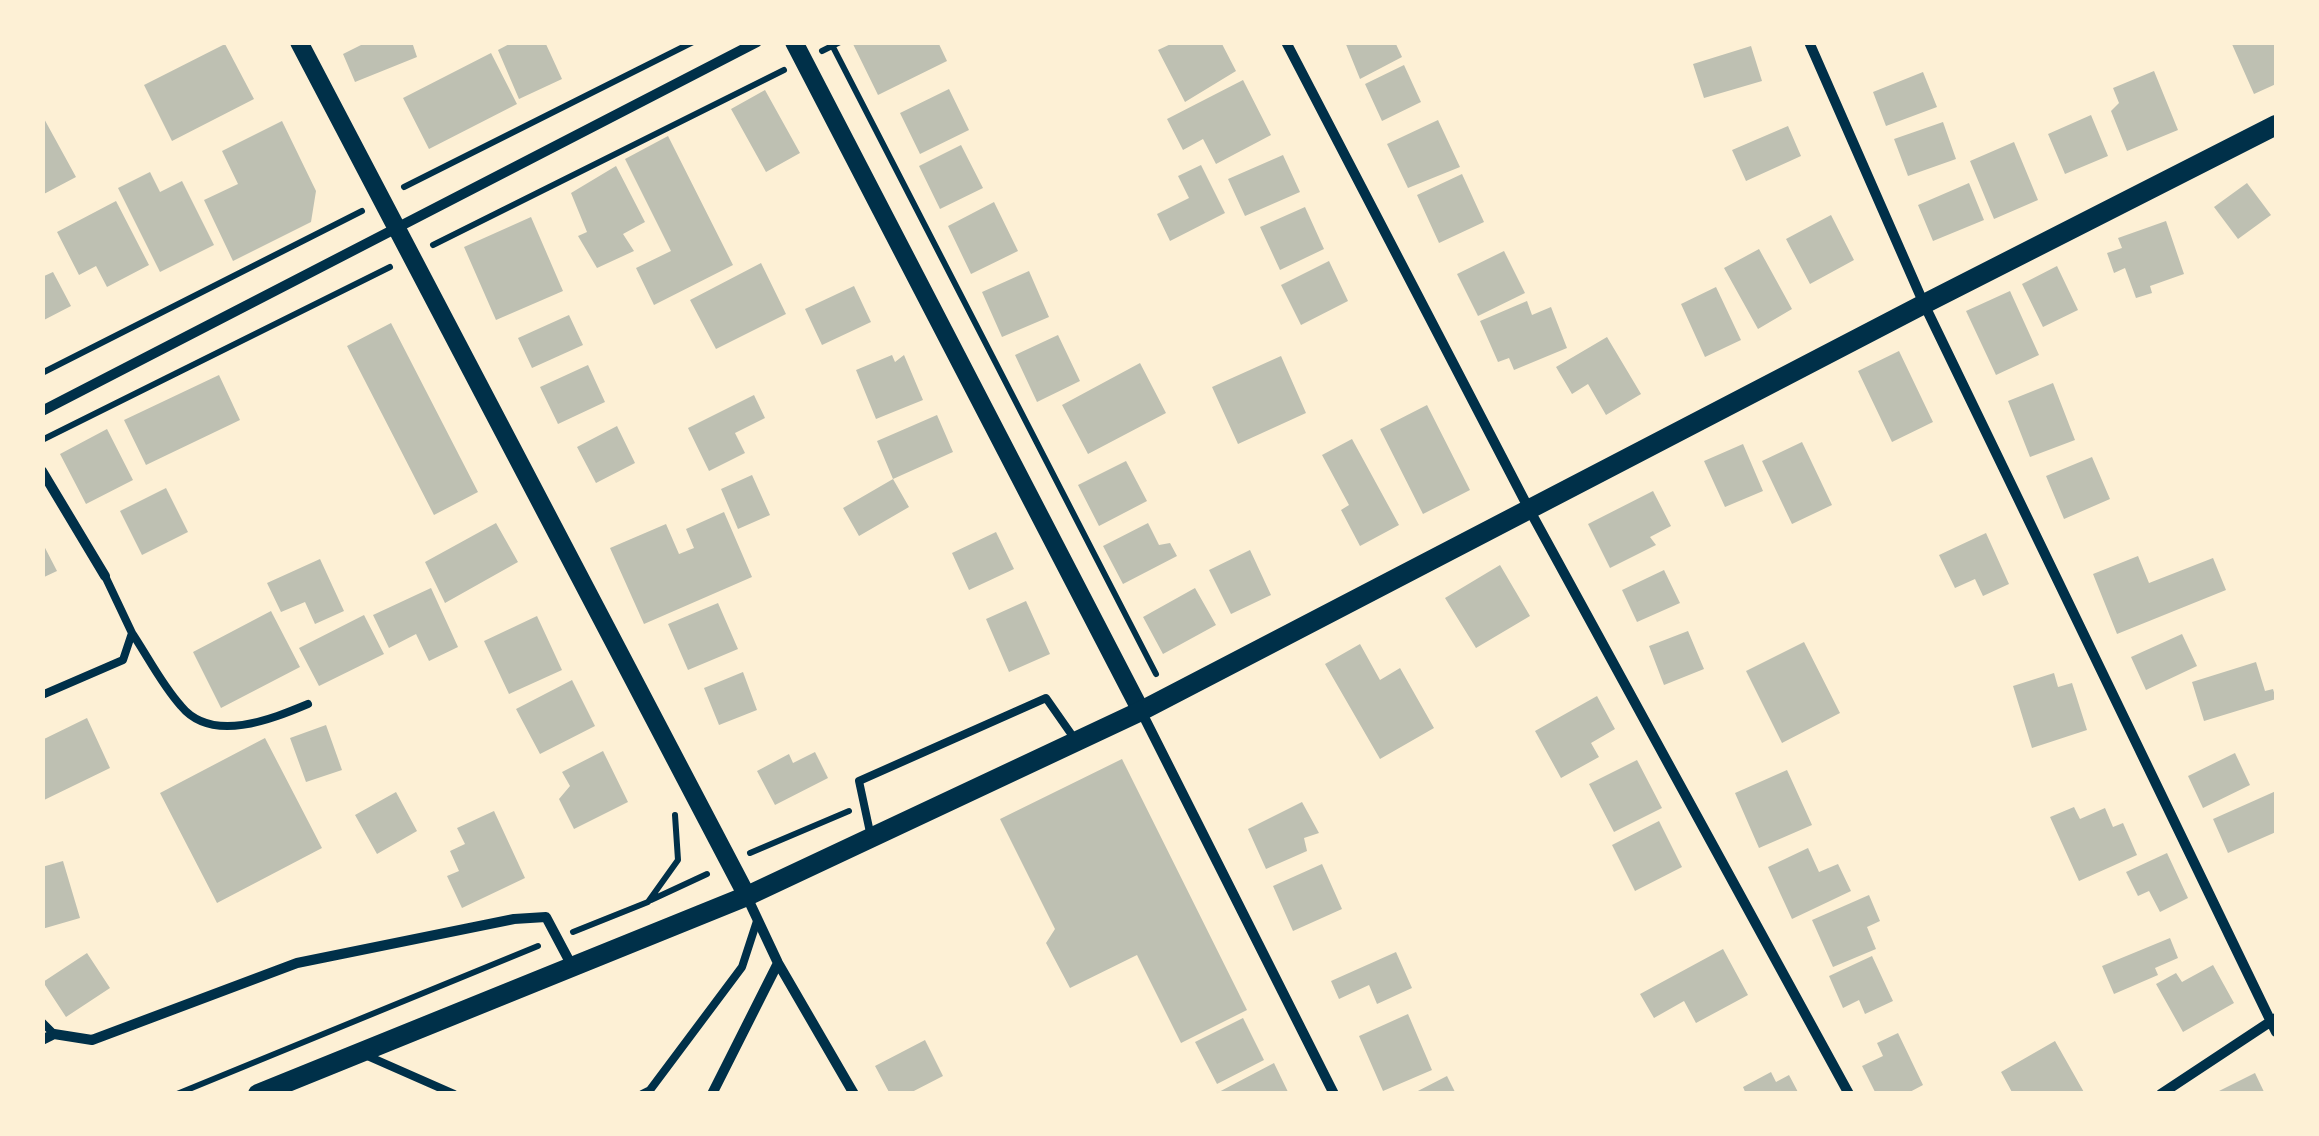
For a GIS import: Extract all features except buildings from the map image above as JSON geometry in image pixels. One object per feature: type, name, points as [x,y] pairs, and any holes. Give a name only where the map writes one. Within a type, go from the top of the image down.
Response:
[{"type":"main road","points":[[258,1094],[747,896],[1142,712],[2276,125]]},
{"type":"street","points":[[299,42],[759,916],[778,963],[854,1094]]},
{"type":"street","points":[[42,412],[756,42]]},
{"type":"street","points":[[794,42],[1142,712],[1334,1094]]},
{"type":"street","points":[[1286,42],[1528,510],[1850,1094]]},
{"type":"street","points":[[1809,42],[1924,304],[2275,1024],[2161,1094]]},
{"type":"street","points":[[42,471],[105,576]]},
{"type":"street","points":[[42,1040],[54,1034],[92,1040],[297,963],[514,919],[546,917],[572,966]]},
{"type":"street","points":[[712,1094],[778,963]]},
{"type":"lane","points":[[105,576],[132,633],[183,710],[202,720],[240,728],[308,704]]},
{"type":"lane","points":[[42,695],[123,660],[132,633]]},
{"type":"lane","points":[[871,837],[859,781],[1046,698],[1076,742]]},
{"type":"lane","points":[[642,1094],[650,1090],[742,967],[759,916]]},
{"type":"lane","points":[[42,1022],[54,1034]]},
{"type":"lane","points":[[359,1053],[454,1094]]},
{"type":"path","points":[[42,440],[835,44],[1168,698]]},
{"type":"path","points":[[352,194],[399,285]]},
{"type":"path","points":[[177,1094],[648,902],[678,860],[676,814]]}]
